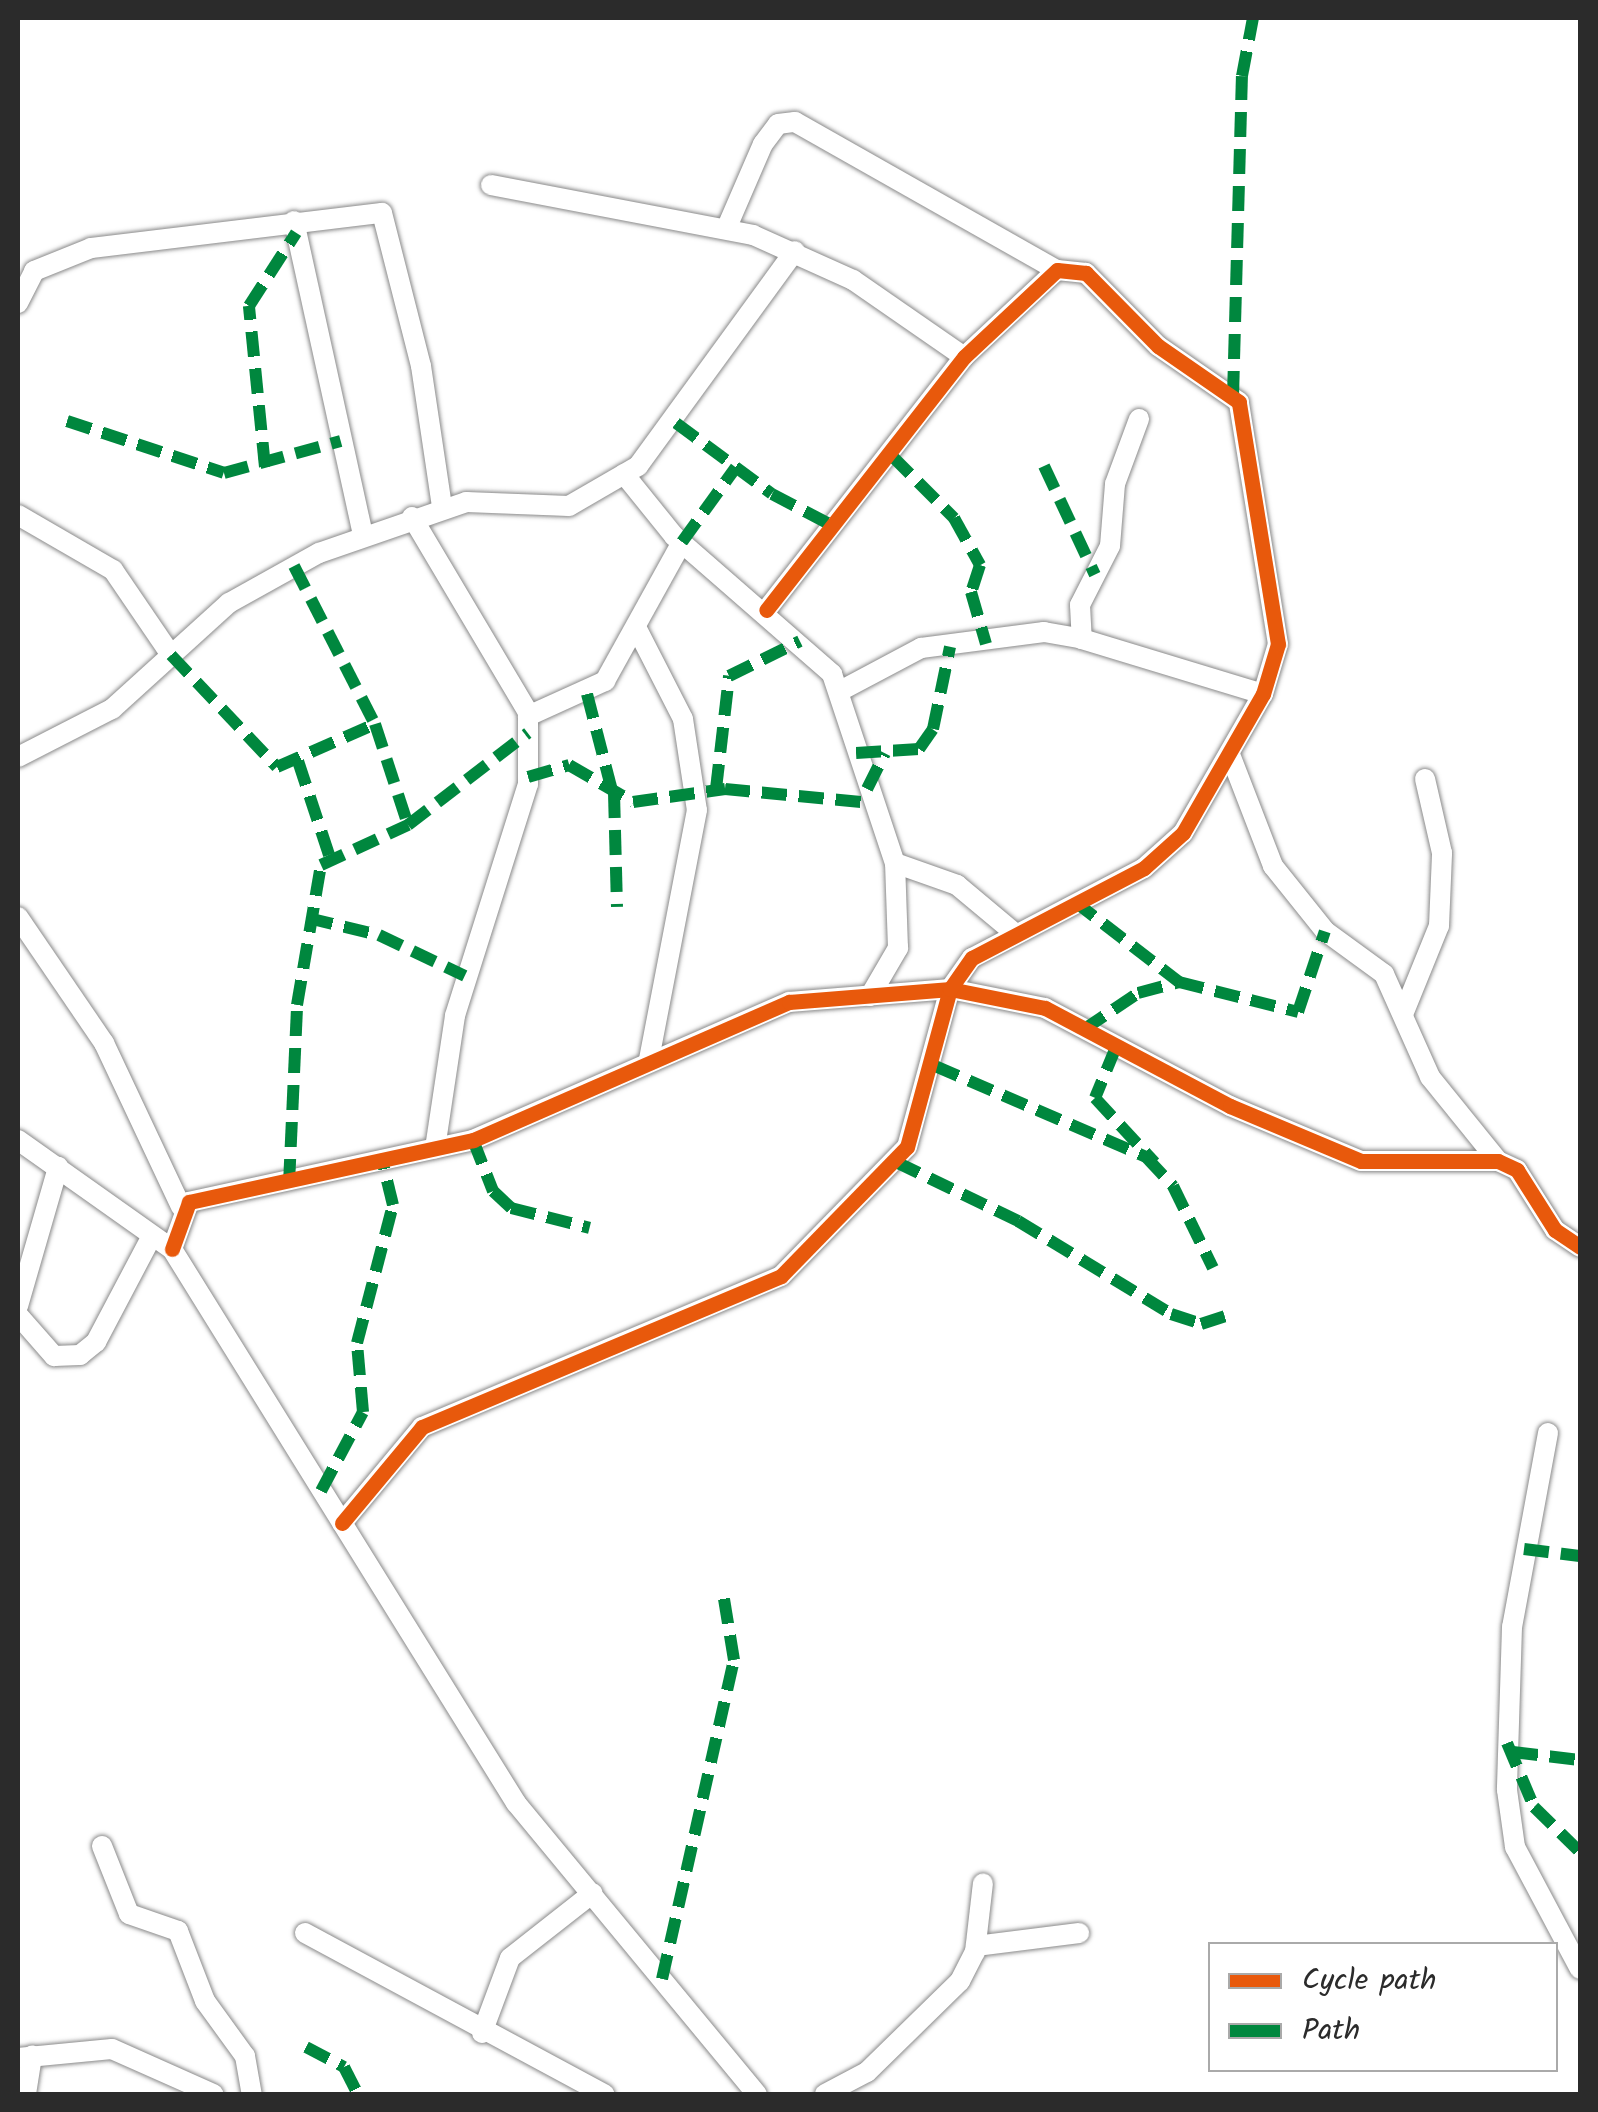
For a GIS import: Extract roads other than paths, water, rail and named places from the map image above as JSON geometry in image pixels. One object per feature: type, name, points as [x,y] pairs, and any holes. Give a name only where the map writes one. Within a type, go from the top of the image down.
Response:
[{"type":"street","points":[[342,1523],[422,1427],[781,1276],[907,1147],[950,988],[972,958],[1012,931],[1144,868],[1183,834],[1231,757],[1262,694],[1278,609],[1238,402],[1158,346],[1086,273],[1057,270],[795,122],[778,124],[762,144],[727,228]]},
{"type":"street","points":[[491,185],[727,228],[795,251],[964,358]]},
{"type":"street","points":[[18,303],[34,271],[90,248],[371,210],[389,223],[442,507]]},
{"type":"street","points":[[294,221],[363,534]]},
{"type":"street","points":[[18,757],[112,709],[260,582],[363,534],[442,507],[569,506],[624,474],[667,436],[795,251]]},
{"type":"street","points":[[766,610],[964,358],[1057,270]]},
{"type":"street","points":[[1082,639],[1080,605],[1110,546],[1114,484],[1139,420]]},
{"type":"street","points":[[624,474],[682,542],[766,610],[840,691],[895,863],[898,948],[870,996]]},
{"type":"street","points":[[18,515],[114,570],[171,655]]},
{"type":"street","points":[[412,517],[491,636],[528,716],[528,784],[455,1016],[435,1148]]},
{"type":"street","points":[[528,716],[605,681],[682,542]]},
{"type":"street","points":[[636,627],[683,720],[697,810],[649,1060]]},
{"type":"street","points":[[840,691],[921,648],[1044,632],[1082,639],[1262,694]]},
{"type":"street","points":[[1231,757],[1272,866],[1325,931],[1384,974],[1430,1078],[1498,1160],[1517,1170],[1555,1230],[1580,1247]]},
{"type":"street","points":[[1404,1012],[1438,926],[1442,852],[1425,779]]},
{"type":"street","points":[[895,863],[955,884],[1012,931]]},
{"type":"street","points":[[18,917],[104,1042],[181,1207],[172,1249]]},
{"type":"street","points":[[181,1207],[473,1140],[789,1002],[950,988],[1032,1003],[1230,1106],[1361,1161],[1498,1160]]},
{"type":"street","points":[[18,1140],[172,1249],[516,1803],[594,1893],[748,2092]]},
{"type":"street","points":[[18,1306],[58,1167]]},
{"type":"street","points":[[18,1315],[54,1356],[80,1355],[96,1342],[152,1236]]},
{"type":"street","points":[[1548,1433],[1512,1626],[1507,1790],[1515,1847],[1580,1969]]},
{"type":"street","points":[[102,1846],[128,1914],[178,1931],[205,2001],[245,2056],[252,2094]]},
{"type":"street","points":[[825,2094],[931,2017],[976,1946],[983,1883]]},
{"type":"street","points":[[482,2033],[510,1958],[594,1893]]},
{"type":"street","points":[[305,1933],[416,1986],[482,2033],[604,2094]]},
{"type":"street","points":[[976,1946],[1079,1933]]},
{"type":"street","points":[[26,2094],[25,2057],[112,2049],[213,2094]]}]
